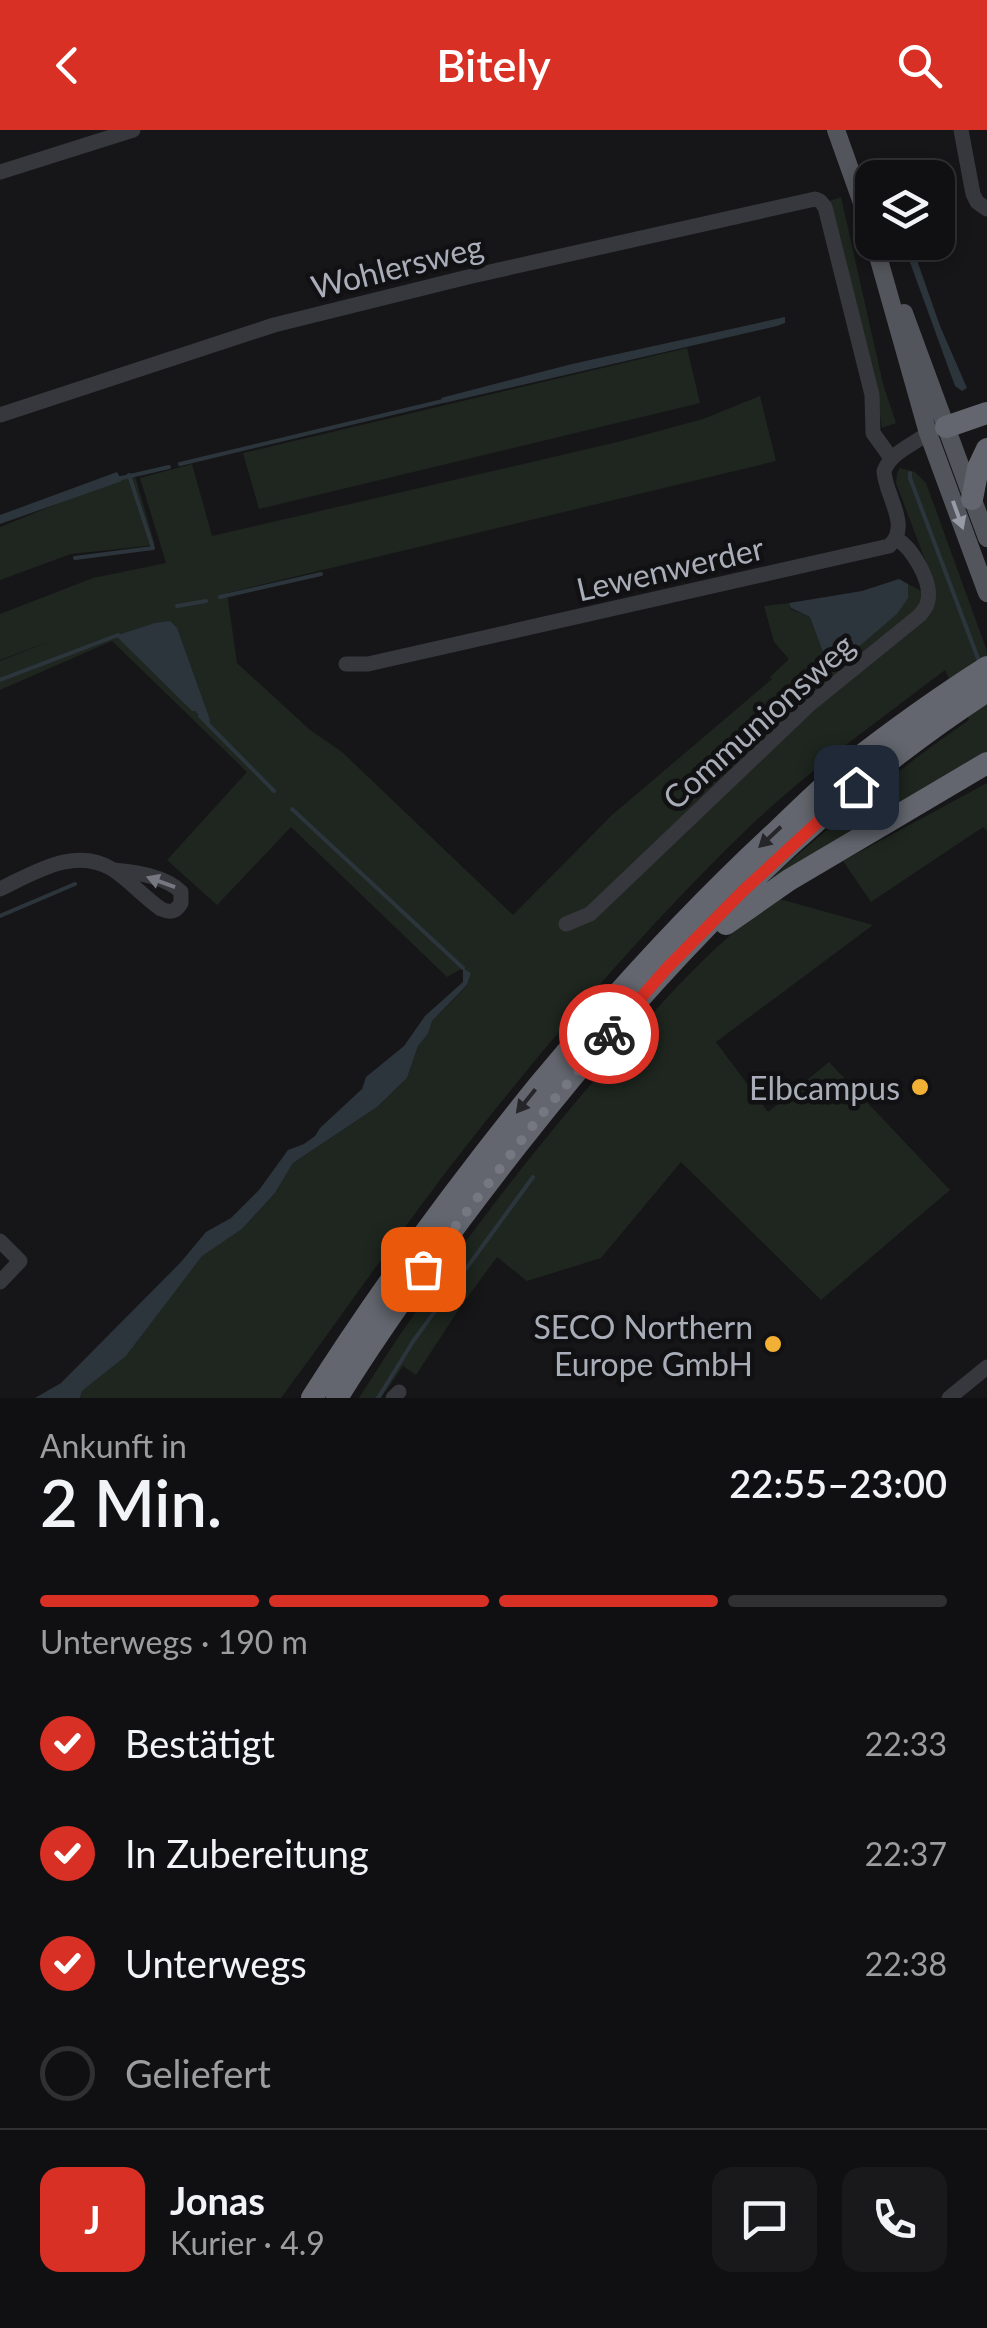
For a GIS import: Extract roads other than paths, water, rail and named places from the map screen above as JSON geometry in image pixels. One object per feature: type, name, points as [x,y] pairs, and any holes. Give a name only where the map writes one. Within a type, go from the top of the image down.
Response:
[{"type":"highway","points":[[939,437],[987,413]]},
{"type":"highway","points":[[939,437],[987,429]]},
{"type":"highway","points":[[972,499],[978,468],[987,449]]},
{"type":"highway","points":[[337,1398],[423,1269],[594,1050],[743,891],[856,787],[912,742],[987,667]]},
{"type":"highway","points":[[296,1398],[368,1311],[520,1108],[651,955],[727,877],[842,771],[959,697],[987,692]]},
{"type":"highway","points":[[667,968],[789,880],[987,763]]},
{"type":"highway","points":[[312,1398],[368,1311]]},
{"type":"main road","points":[[836,130],[855,183]]},
{"type":"main road","points":[[881,260],[987,593]]},
{"type":"main road","points":[[939,437],[972,499],[987,538]]},
{"type":"street","points":[[0,172],[133,130]]},
{"type":"street","points":[[961,130],[973,194],[987,209]]},
{"type":"street","name":"Wohlersweg","points":[[0,415],[274,324],[815,198],[825,206],[854,322],[872,395],[873,433],[891,458]]},
{"type":"street","points":[[897,538],[900,527],[884,471],[891,458],[939,437]]},
{"type":"street","name":"Lewenwerder","points":[[346,664],[368,664],[853,556],[884,548],[897,538]]},
{"type":"street","name":"Communionsweg","points":[[566,924],[590,914],[809,706],[920,616],[928,600],[926,583],[908,546],[897,538]]},
{"type":"street","points":[[0,888],[68,860],[86,860],[114,870]]},
{"type":"street","points":[[0,1241],[20,1261],[0,1282]]},
{"type":"street","points":[[949,1398],[987,1367]]},
{"type":"waterway","points":[[180,464],[447,400]]},
{"type":"waterway","points":[[117,479],[169,467]]},
{"type":"waterway","points":[[910,473],[979,661]]},
{"type":"waterway","points":[[75,558],[153,548],[129,475]]},
{"type":"waterway","points":[[220,597],[321,574]]},
{"type":"waterway","points":[[177,606],[206,601]]},
{"type":"waterway","points":[[0,680],[118,635],[193,709]]},
{"type":"waterway","points":[[200,716],[274,791]]},
{"type":"waterway","points":[[292,809],[463,968]]},
{"type":"waterway","points":[[0,916],[75,884]]},
{"type":"waterway","points":[[378,1398],[414,1340],[533,1177]]},
{"type":"place","name":"Elbcampus","points":[[920,1087]]},
{"type":"place","name":"SECO Northern Europe GmbH","points":[[773,1344]]}]
